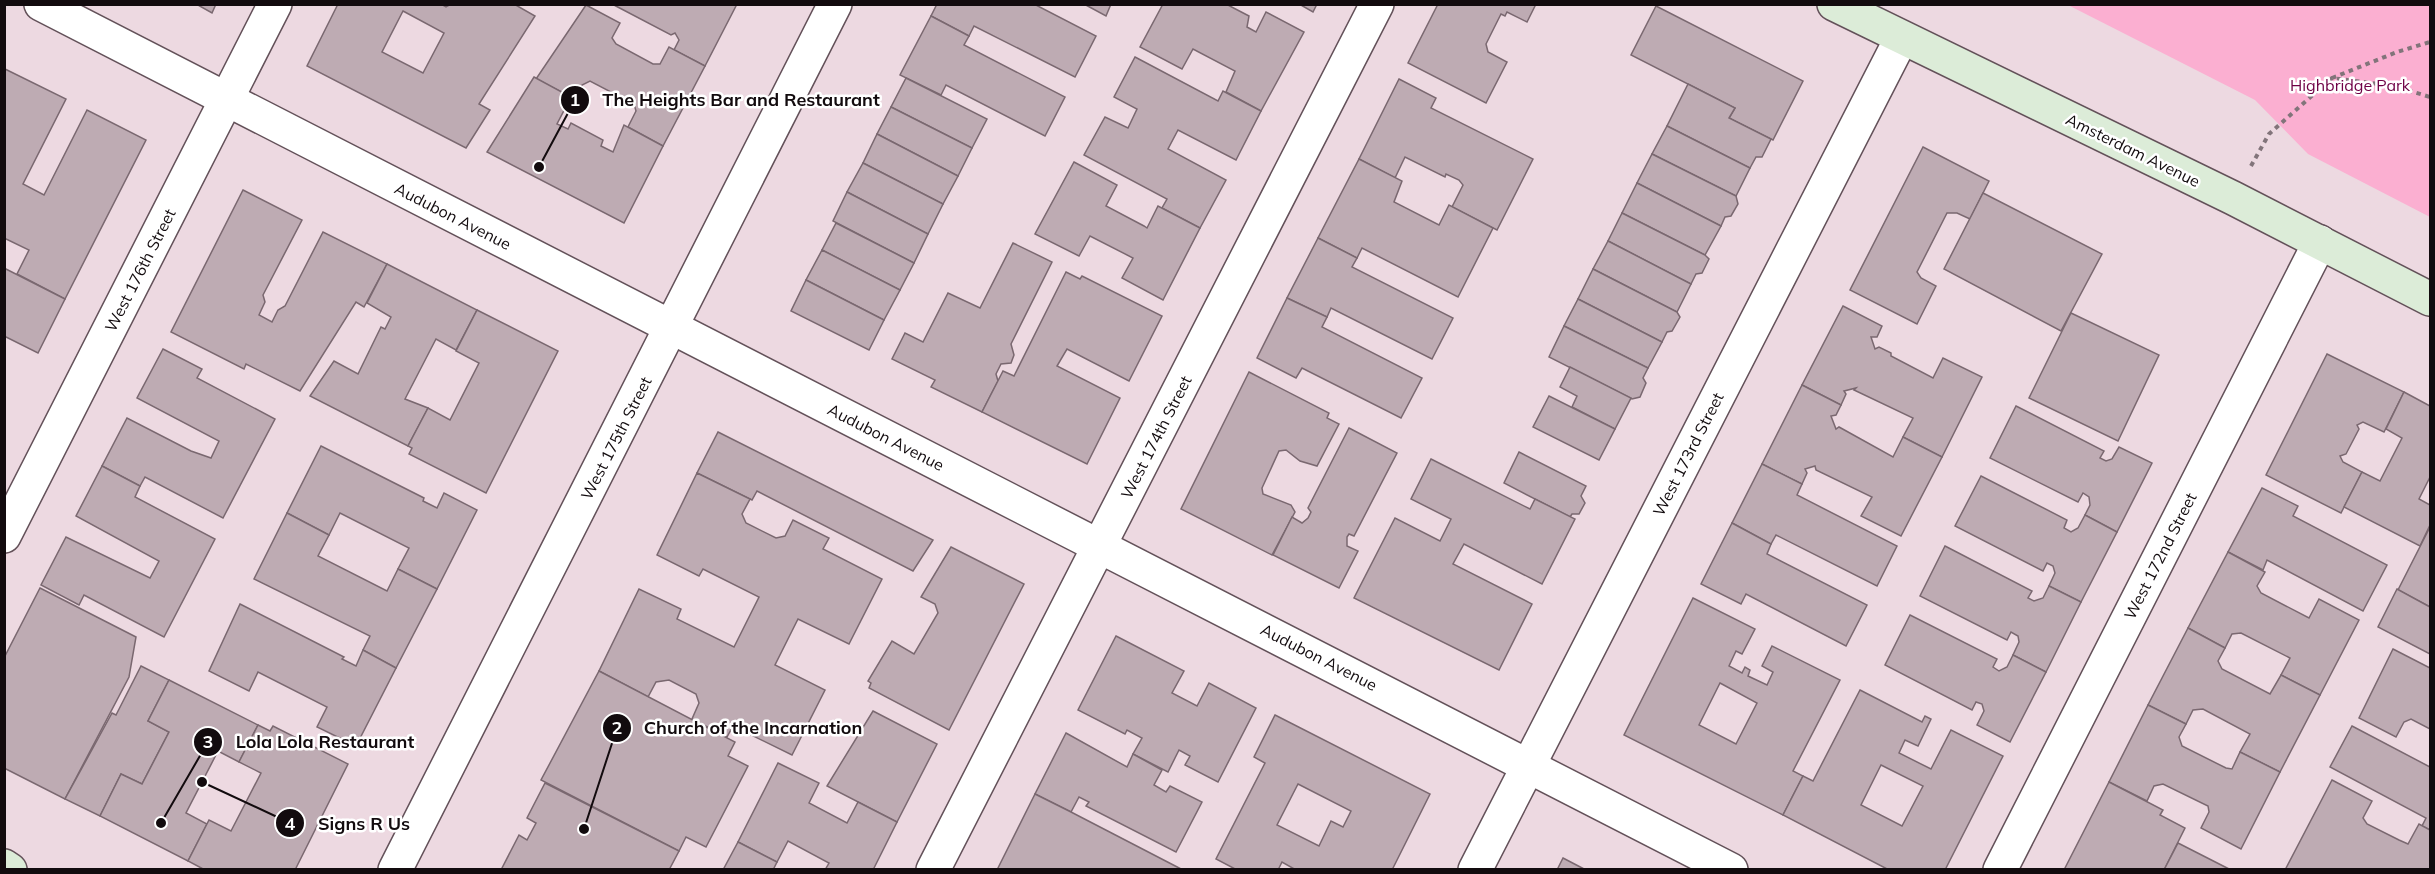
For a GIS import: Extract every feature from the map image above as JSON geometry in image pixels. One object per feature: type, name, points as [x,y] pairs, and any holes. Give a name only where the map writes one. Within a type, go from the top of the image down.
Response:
[{"type":"main road","name":"Amsterdam Avenue","points":[[1834,4],[1901,39],[2233,198],[2430,299]]},
{"type":"main road","points":[[4,867],[10,870]]},
{"type":"street","name":"Audubon Avenue","points":[[41,4],[1529,764],[1731,870]]},
{"type":"street","name":"West 176th Street","points":[[4,536],[275,4]]},
{"type":"street","name":"West 175th Street","points":[[395,870],[836,4]]},
{"type":"street","name":"West 174th Street","points":[[933,870],[1377,4]]},
{"type":"street","name":"West 173rd Street","points":[[1475,870],[1901,39]]},
{"type":"street","name":"West 172nd Street","points":[[2000,870],[2320,242]]},
{"type":"path","points":[[2233,198],[2269,134],[2332,78],[2397,52],[2430,42]]},
{"type":"path","points":[[2332,78],[2394,86],[2430,97]]},
{"type":"green space","name":"Highbridge Park","points":[[2068,5],[2430,5],[2430,217],[2308,154],[2255,100]]},
{"type":"building","points":[[196,4],[216,4],[212,13]]},
{"type":"building","points":[[338,4],[441,4],[446,7],[451,4],[514,4],[535,16],[479,104],[490,110],[466,148],[307,66]],"holes":[[[403,11],[444,33],[423,73],[382,52]]]},
{"type":"building","points":[[612,4],[737,4],[705,66],[674,50],[679,40],[675,33],[671,35]]},
{"type":"building","points":[[937,4],[1034,4],[1096,36],[1075,77],[974,26],[969,36],[931,16]]},
{"type":"building","points":[[1084,4],[1111,4],[1106,16]]},
{"type":"building","points":[[1163,4],[1226,4],[1249,16],[1247,27],[1256,32],[1266,12],[1304,32],[1261,111],[1226,92],[1235,71],[1193,49],[1182,69],[1140,47]]},
{"type":"building","points":[[1299,4],[1317,4],[1313,12]]},
{"type":"building","points":[[1438,4],[1536,4],[1527,22],[1507,12],[1505,16],[1501,14],[1486,44],[1488,52],[1507,62],[1486,103],[1408,63]]},
{"type":"building","points":[[586,5],[620,23],[612,38],[616,44],[653,64],[660,64],[669,47],[705,66],[663,146],[628,127],[636,111],[634,104],[590,81],[582,85],[575,99],[536,79]]},
{"type":"building","points":[[1656,6],[1803,81],[1773,140],[1729,118],[1735,108],[1631,55]]},
{"type":"building","points":[[931,16],[969,36],[964,45],[1065,97],[1045,136],[946,85],[941,95],[900,75]]},
{"type":"building","points":[[1135,57],[1218,101],[1223,91],[1261,111],[1236,160],[1178,130],[1168,149],[1226,180],[1200,228],[1162,208],[1167,199],[1084,155],[1105,117],[1128,128],[1137,109],[1114,97]]},
{"type":"building","points":[[5,69],[66,99],[23,184],[44,195],[87,110],[146,140],[65,299],[17,274],[29,250],[4,238]]},
{"type":"building","points":[[534,77],[571,97],[557,124],[568,129],[571,123],[603,140],[601,146],[613,152],[624,125],[663,146],[624,223],[487,152]]},
{"type":"building","points":[[906,78],[987,119],[972,148],[891,107]]},
{"type":"building","points":[[1399,79],[1436,98],[1431,108],[1533,159],[1497,230],[1452,207],[1463,185],[1459,180],[1446,174],[1445,177],[1405,157],[1395,178],[1359,159]]},
{"type":"building","points":[[1688,84],[1735,108],[1729,118],[1771,139],[1762,157],[1756,157],[1750,168],[1667,126]]},
{"type":"building","points":[[891,107],[972,148],[958,176],[877,134]]},
{"type":"building","points":[[1667,126],[1750,168],[1736,196],[1652,154]]},
{"type":"building","points":[[877,134],[958,176],[943,204],[863,163]]},
{"type":"building","points":[[1923,147],[1989,181],[1970,219],[1957,213],[1947,213],[1917,272],[1921,278],[1936,286],[1917,324],[1850,290]]},
{"type":"building","points":[[1652,154],[1736,196],[1738,204],[1731,216],[1725,217],[1721,226],[1637,183]]},
{"type":"building","points":[[1359,159],[1402,181],[1394,202],[1439,225],[1449,205],[1493,228],[1458,297],[1362,248],[1357,258],[1318,238]]},
{"type":"building","points":[[1074,162],[1117,185],[1106,206],[1147,228],[1158,206],[1200,228],[1163,300],[1122,278],[1133,258],[1090,236],[1079,256],[1035,234]]},
{"type":"building","points":[[863,163],[943,204],[928,234],[847,192]]},
{"type":"building","points":[[1637,183],[1721,226],[1705,255],[1622,213]]},
{"type":"building","points":[[243,190],[302,220],[263,295],[265,302],[259,315],[272,322],[278,310],[285,306],[323,232],[387,264],[364,307],[356,302],[300,391],[246,364],[244,369],[171,332]]},
{"type":"building","points":[[847,192],[928,234],[914,263],[833,221]]},
{"type":"building","points":[[1983,193],[2102,254],[2061,331],[1944,269]]},
{"type":"building","points":[[1622,213],[1705,255],[1709,259],[1702,273],[1696,274],[1691,284],[1608,241]]},
{"type":"building","points":[[836,223],[914,263],[900,290],[822,250]]},
{"type":"building","points":[[1318,238],[1357,258],[1352,267],[1453,318],[1432,359],[1331,308],[1327,317],[1287,298]]},
{"type":"building","points":[[1608,241],[1691,284],[1677,312],[1593,269]]},
{"type":"building","points":[[1013,243],[1052,262],[1011,344],[1014,355],[1011,363],[1001,364],[996,374],[998,381],[982,412],[931,387],[935,380],[892,359],[905,333],[923,342],[948,293],[980,308]]},
{"type":"building","points":[[822,250],[900,290],[884,320],[806,280]]},
{"type":"building","points":[[387,264],[477,310],[456,350],[436,339],[405,399],[428,408],[408,446],[310,396],[334,361],[358,374],[381,327],[385,329],[391,317],[367,303]]},
{"type":"building","points":[[4,268],[65,299],[38,353],[4,336]]},
{"type":"building","points":[[1593,269],[1677,312],[1680,317],[1662,342],[1578,299]]},
{"type":"building","points":[[1066,272],[1080,279],[1082,276],[1162,316],[1129,381],[1067,349],[1057,366],[1120,398],[1087,464],[982,412],[1003,371],[1014,376]]},
{"type":"building","points":[[806,280],[884,320],[869,350],[791,311]]},
{"type":"building","points":[[1287,298],[1327,317],[1322,327],[1422,378],[1401,418],[1302,368],[1296,378],[1257,358]]},
{"type":"building","points":[[1578,299],[1662,342],[1648,368],[1564,326]]},
{"type":"building","points":[[1843,306],[1882,326],[1877,337],[1871,337],[1875,349],[1879,347],[1891,353],[1891,356],[1933,378],[1943,358],[1982,377],[1942,457],[1903,437],[1913,418],[1854,390],[1856,388],[1844,391],[1846,394],[1841,405],[1802,385]]},
{"type":"building","points":[[477,310],[558,351],[486,493],[409,454],[412,448],[408,446],[428,408],[450,420],[479,363],[456,351]]},
{"type":"building","points":[[2071,313],[2159,355],[2118,441],[2029,398]]},
{"type":"building","points":[[1564,326],[1648,368],[1643,378],[1646,383],[1640,397],[1632,399],[1549,357]]},
{"type":"building","points":[[163,349],[202,369],[197,378],[275,419],[223,518],[145,477],[140,486],[102,466],[127,418],[191,451],[211,458],[219,441],[137,398]]},
{"type":"building","points":[[2327,354],[2404,392],[2384,432],[2363,422],[2357,425],[2359,429],[2346,454],[2340,456],[2343,462],[2362,472],[2341,513],[2266,475]]},
{"type":"building","points":[[1570,367],[1631,398],[1615,429],[1572,407],[1577,396],[1560,387]]},
{"type":"building","points":[[1249,372],[1329,413],[1327,418],[1339,424],[1317,466],[1300,461],[1286,450],[1279,451],[1262,488],[1263,494],[1291,505],[1295,512],[1272,555],[1181,509]]},
{"type":"building","points":[[1802,385],[1841,405],[1836,415],[1831,416],[1836,429],[1839,427],[1893,457],[1903,437],[1942,457],[1901,536],[1861,516],[1872,497],[1816,470],[1815,466],[1805,469],[1807,473],[1802,484],[1762,464]]},
{"type":"building","points":[[2404,392],[2430,406],[2430,477],[2419,499],[2430,505],[2430,525],[2420,546],[2344,507],[2362,472],[2380,481],[2402,438],[2386,429]]},
{"type":"building","points":[[1549,396],[1615,429],[1599,460],[1533,427]]},
{"type":"building","points":[[2016,406],[2104,451],[2100,458],[2106,461],[2112,459],[2119,447],[2152,463],[2117,532],[2085,515],[2090,505],[2089,497],[2083,493],[2078,502],[1990,458]]},
{"type":"building","points":[[1349,428],[1397,453],[1354,536],[1349,534],[1347,537],[1347,546],[1358,551],[1339,588],[1273,555],[1292,517],[1302,523],[1308,518],[1311,512],[1308,508]]},
{"type":"building","points":[[718,432],[933,540],[913,571],[757,491],[752,500],[697,473]]},
{"type":"building","points":[[321,446],[424,498],[423,501],[437,508],[444,493],[477,510],[437,589],[398,569],[409,548],[340,513],[329,535],[287,513]]},
{"type":"building","points":[[1519,452],[1586,486],[1581,496],[1585,503],[1579,514],[1572,514],[1570,517],[1504,483]]},
{"type":"building","points":[[1431,459],[1530,509],[1535,499],[1575,519],[1542,584],[1464,544],[1453,564],[1532,604],[1499,670],[1354,598],[1395,518],[1440,541],[1451,519],[1411,499]]},
{"type":"building","points":[[1762,464],[1802,484],[1797,495],[1897,546],[1877,586],[1776,535],[1771,544],[1732,523]]},
{"type":"building","points":[[102,466],[140,486],[135,497],[215,539],[164,637],[84,595],[79,605],[41,585],[66,537],[150,578],[159,561],[76,516]]},
{"type":"building","points":[[697,473],[750,499],[742,514],[746,523],[776,538],[785,536],[793,520],[829,538],[823,549],[882,579],[849,644],[798,619],[775,665],[825,690],[792,755],[733,726],[727,737],[692,719],[699,703],[696,694],[669,680],[656,682],[648,697],[599,671],[639,589],[681,609],[677,619],[734,647],[759,597],[703,569],[699,576],[657,555]]},
{"type":"building","points":[[1981,476],[2067,520],[2064,528],[2071,532],[2078,528],[2085,515],[2117,532],[2081,602],[2049,586],[2055,573],[2053,566],[2047,563],[2043,571],[1955,526]]},
{"type":"building","points":[[2262,488],[2298,506],[2293,516],[2387,565],[2363,611],[2267,560],[2263,570],[2228,552]]},
{"type":"building","points":[[287,513],[329,535],[318,556],[387,591],[398,569],[437,589],[396,668],[363,650],[370,636],[254,579]]},
{"type":"building","points":[[1732,523],[1771,544],[1767,554],[1867,605],[1846,646],[1746,594],[1741,604],[1701,584]]},
{"type":"building","points":[[2430,527],[2430,607],[2398,590]]},
{"type":"building","points":[[1945,546],[2032,591],[2028,598],[2034,601],[2043,598],[2049,586],[2081,602],[2046,672],[2013,655],[2019,642],[2018,636],[2011,632],[2007,640],[1920,596]]},
{"type":"building","points":[[951,547],[1024,584],[949,730],[869,688],[871,683],[868,681],[892,641],[914,654],[938,613],[935,604],[921,597]]},
{"type":"building","points":[[2228,552],[2265,572],[2257,586],[2261,593],[2309,618],[2319,599],[2359,620],[2320,695],[2281,675],[2290,658],[2241,633],[2232,634],[2225,648],[2188,628]]},
{"type":"building","points":[[40,588],[136,637],[129,677],[65,799],[4,768],[4,658]]},
{"type":"building","points":[[2397,589],[2430,607],[2430,654],[2378,627]]},
{"type":"building","points":[[1693,598],[1755,629],[1742,654],[1736,651],[1729,666],[1742,673],[1745,667],[1750,670],[1748,676],[1767,685],[1773,672],[1762,666],[1772,646],[1840,680],[1793,771],[1803,776],[1783,815],[1624,735]],"holes":[[[1720,683],[1757,703],[1736,744],[1699,725]]]},
{"type":"building","points":[[240,604],[344,657],[342,659],[356,666],[363,650],[396,668],[356,746],[317,727],[327,707],[258,672],[249,691],[209,671]]},
{"type":"building","points":[[1910,615],[1997,659],[1993,667],[1999,671],[2007,667],[2013,655],[2046,672],[2010,742],[1977,725],[1984,711],[1982,704],[1976,702],[1972,710],[1885,665]]},
{"type":"building","points":[[2188,628],[2225,648],[2218,661],[2222,669],[2270,694],[2281,675],[2320,695],[2280,772],[2240,752],[2250,734],[2203,709],[2193,710],[2186,724],[2148,705]]},
{"type":"building","points":[[1116,636],[1184,671],[1172,693],[1197,706],[1209,683],[1256,708],[1218,782],[1185,765],[1190,756],[1179,750],[1168,772],[1133,754],[1142,738],[1127,730],[1125,734],[1078,710]]},
{"type":"building","points":[[2393,649],[2430,668],[2430,729],[2411,719],[2404,722],[2396,737],[2359,718]]},
{"type":"building","points":[[141,666],[169,680],[148,721],[169,732],[142,784],[121,774],[100,816],[65,799],[112,713],[116,715]]},
{"type":"building","points":[[599,671],[735,742],[728,756],[748,766],[706,847],[686,837],[679,851],[541,780]]},
{"type":"building","points":[[169,680],[258,725],[239,762],[218,751],[186,813],[207,824],[188,861],[100,816],[121,774],[142,784],[169,732],[148,721]]},
{"type":"building","points":[[1860,690],[1922,722],[1925,716],[1931,719],[1918,746],[1905,740],[1899,753],[1931,769],[1951,730],[2003,756],[1945,870],[1889,870],[1783,815],[1803,776],[1813,781]],"holes":[[[1881,765],[1923,786],[1902,826],[1861,805]]]},
{"type":"building","points":[[2148,705],[2186,724],[2179,737],[2182,746],[2226,768],[2232,769],[2240,752],[2280,772],[2241,849],[2201,828],[2209,812],[2208,806],[2163,784],[2154,786],[2147,801],[2109,782]]},
{"type":"building","points":[[873,711],[937,744],[897,822],[827,786]]},
{"type":"building","points":[[1275,715],[1430,794],[1392,870],[1296,870],[1282,862],[1278,870],[1237,870],[1216,859],[1265,763],[1254,757]],"holes":[[[1298,784],[1351,811],[1343,827],[1331,821],[1319,846],[1277,825]]]},
{"type":"building","points":[[258,725],[270,731],[273,726],[348,764],[295,870],[205,870],[188,861],[209,820],[231,831],[261,773],[239,762]]},
{"type":"building","points":[[2352,726],[2430,767],[2430,830],[2422,826],[2426,818],[2330,767]]},
{"type":"building","points":[[1066,733],[1127,767],[1133,754],[1162,770],[1154,785],[1166,792],[1170,786],[1202,802],[1176,852],[1086,806],[1089,802],[1079,797],[1071,812],[1035,794]]},
{"type":"building","points":[[778,763],[819,783],[809,803],[847,823],[858,802],[897,822],[873,870],[825,870],[829,863],[788,841],[777,862],[738,842]]},
{"type":"building","points":[[2332,780],[2372,801],[2363,818],[2367,824],[2408,844],[2419,824],[2430,830],[2430,870],[2285,870]]},
{"type":"building","points":[[2109,782],[2163,810],[2160,815],[2185,828],[2164,870],[2064,870]]},
{"type":"building","points":[[545,783],[679,851],[669,870],[501,870],[519,835],[527,840],[536,823],[527,818]]},
{"type":"building","points":[[1035,794],[1071,812],[1183,870],[997,870]]},
{"type":"building","points":[[738,842],[777,862],[773,870],[723,870]]},
{"type":"building","points":[[2178,843],[2231,870],[2164,870]]},
{"type":"building","points":[[1563,858],[1586,870],[1557,870]]},
{"type":"place","name":"The Heights Bar and Restaurant","points":[[539,167]]},
{"type":"place","name":"Signs R Us","points":[[202,782]]},
{"type":"place","name":"Lola Lola Restaurant","points":[[161,823]]},
{"type":"place","name":"Church of the Incarnation","points":[[584,829]]}]
